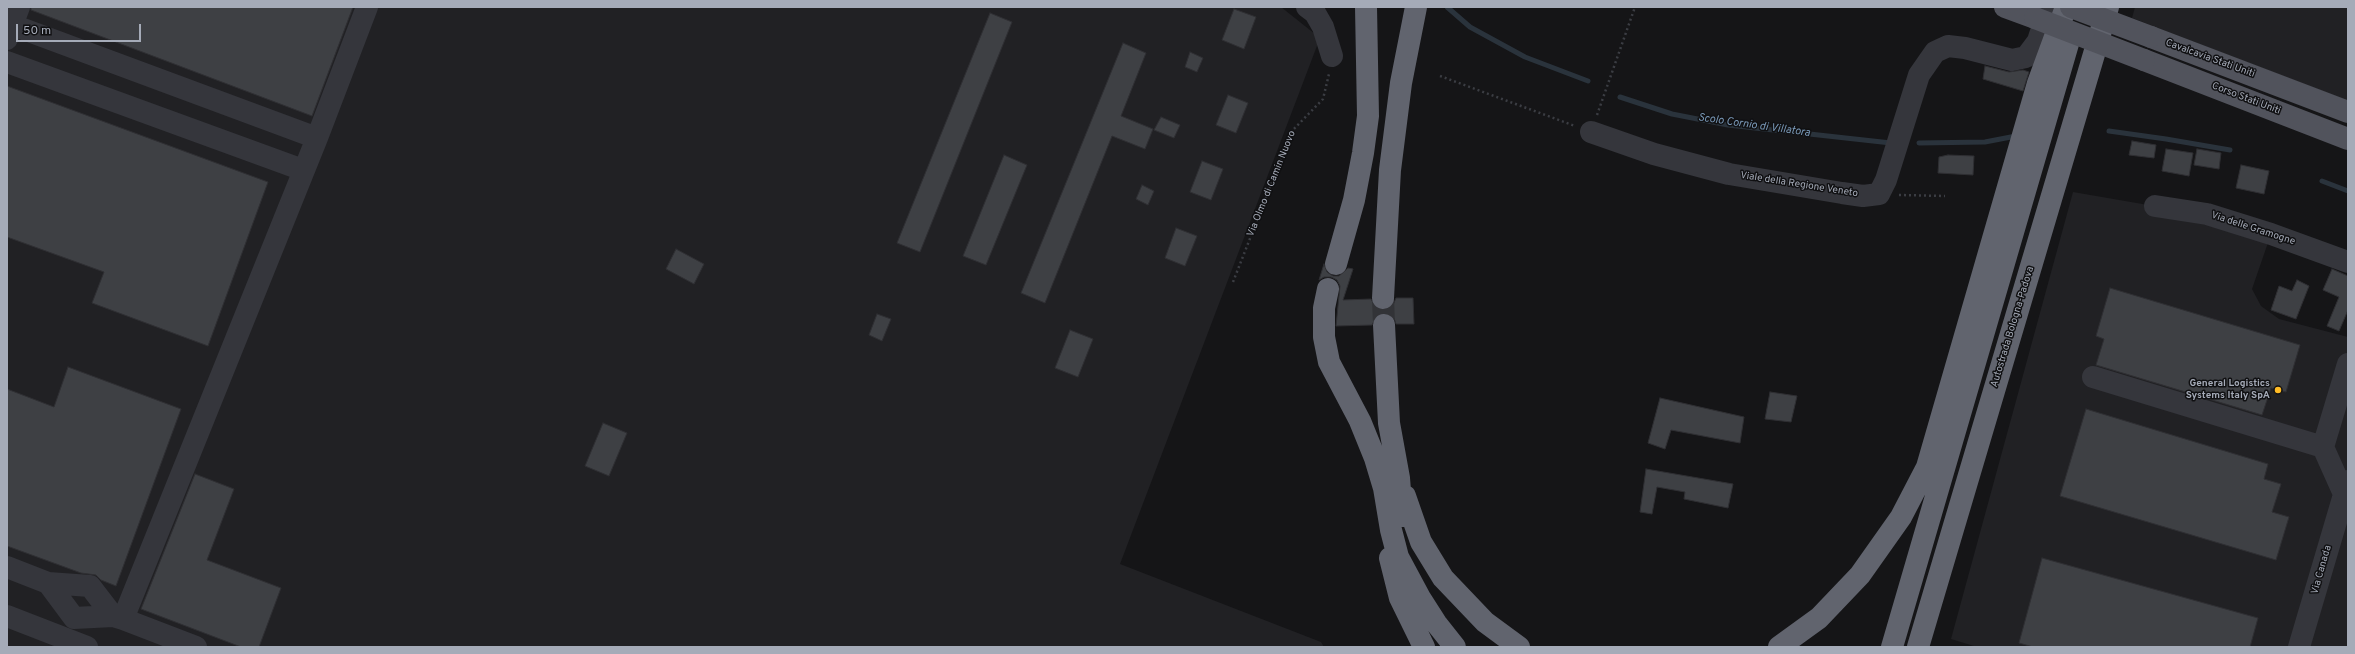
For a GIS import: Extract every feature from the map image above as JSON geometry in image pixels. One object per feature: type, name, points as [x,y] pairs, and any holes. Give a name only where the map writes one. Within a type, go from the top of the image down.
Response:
[{"type":"highway","points":[[1336,264],[1354,200],[1364,153],[1368,116],[1366,7]]},
{"type":"highway","points":[[1383,298],[1390,170],[1401,83],[1416,7]]},
{"type":"highway","points":[[1401,83],[1425,7]]},
{"type":"highway","points":[[1779,647],[1804,630],[1828,610],[1860,575],[1901,517],[1924,474],[1939,431],[2038,83],[2066,7]]},
{"type":"highway","points":[[1892,647],[2078,7]]},
{"type":"highway","name":"Autostrada Bologna-Padova","points":[[1918,647],[2108,7]]},
{"type":"highway","points":[[1328,289],[1324,308],[1324,337],[1329,362],[1360,421],[1375,458],[1384,488],[1391,530],[1398,557],[1436,623],[1455,647]]},
{"type":"highway","points":[[1384,325],[1389,423],[1399,478],[1402,518],[1412,581]]},
{"type":"highway","points":[[1375,458],[1384,531],[1393,574],[1410,621],[1424,647]]},
{"type":"highway","points":[[1399,478],[1421,542],[1443,578],[1485,622],[1519,647]]},
{"type":"main road","points":[[2005,7],[2042,12]]},
{"type":"main road","name":"Cavalcavia Stati Uniti","points":[[2071,7],[2348,112]]},
{"type":"main road","name":"Corso Stati Uniti","points":[[2042,12],[2144,60],[2348,139]]},
{"type":"street","points":[[118,618],[317,138],[367,7]]},
{"type":"street","points":[[1307,7],[1315,13],[1323,27],[1332,56]]},
{"type":"street","points":[[1878,194],[1886,180],[1919,74],[1935,52],[1948,46],[1965,48],[2012,60],[2026,56],[2038,41],[2042,12]]},
{"type":"street","points":[[12,24],[317,138]]},
{"type":"street","points":[[7,62],[303,170]]},
{"type":"street","name":"Viale della Regione Veneto","points":[[1591,132],[1654,154],[1730,174],[1863,196],[1878,194]]},
{"type":"street","name":"Via delle Gramogne","points":[[2155,206],[2207,214],[2271,234],[2348,262]]},
{"type":"street","points":[[2093,377],[2323,447],[2348,364]]},
{"type":"street","name":"Via Canada","points":[[2299,647],[2346,487],[2323,447]]},
{"type":"street","points":[[7,567],[48,583],[90,586],[118,618]]},
{"type":"street","points":[[48,583],[74,618],[118,618],[196,647]]},
{"type":"street","points":[[7,616],[87,647]]},
{"type":"path","points":[[1440,76],[1530,111],[1591,132],[1635,7]]},
{"type":"path","name":"Via Olmo di Camin Nuovo","points":[[1233,282],[1292,131],[1323,99],[1332,56]]},
{"type":"path","points":[[1878,194],[1945,196]]},
{"type":"shaded area","points":[[7,7],[1281,7],[1320,38],[1120,564],[1321,642],[1324,647],[7,647]]},
{"type":"shaded area","points":[[2135,7],[2348,7],[2348,101],[2132,18]]},
{"type":"shaded area","points":[[2073,192],[2154,206],[2271,234],[2252,289],[2261,306],[2279,319],[2348,337],[2348,647],[1977,647],[1951,639]]},
{"type":"building","points":[[31,7],[353,7],[312,116],[31,10]]},
{"type":"building","points":[[1234,9],[1256,17],[1244,49],[1222,40]]},
{"type":"building","points":[[990,13],[1012,22],[920,252],[897,243]]},
{"type":"building","points":[[1123,43],[1146,53],[1121,116],[1153,129],[1145,149],[1112,136],[1045,303],[1021,293]]},
{"type":"building","points":[[1190,52],[1203,58],[1197,72],[1185,67]]},
{"type":"building","points":[[1985,66],[2009,72],[2023,70],[2029,72],[2023,91],[1983,79]]},
{"type":"building","points":[[7,86],[268,182],[208,346],[92,303],[104,272],[7,237]]},
{"type":"building","points":[[1228,95],[1248,103],[1236,133],[1216,125]]},
{"type":"building","points":[[1161,117],[1180,125],[1174,138],[1154,130]]},
{"type":"building","points":[[2132,141],[2156,145],[2154,158],[2129,155]]},
{"type":"building","points":[[2166,149],[2193,153],[2189,176],[2162,171]]},
{"type":"building","points":[[2197,149],[2221,153],[2219,169],[2194,165]]},
{"type":"building","points":[[1004,155],[1027,165],[986,265],[963,256]]},
{"type":"building","points":[[1948,155],[1974,156],[1973,175],[1938,173],[1939,157]]},
{"type":"building","points":[[1202,161],[1223,169],[1211,200],[1190,192]]},
{"type":"building","points":[[2241,165],[2269,171],[2264,194],[2236,188]]},
{"type":"building","points":[[1142,185],[1154,191],[1148,205],[1136,199]]},
{"type":"building","points":[[1176,228],[1197,236],[1185,266],[1165,258]]},
{"type":"building","points":[[676,249],[704,264],[694,284],[666,269]]},
{"type":"building","points":[[1324,264],[1327,272],[1333,276],[1339,276],[1348,268],[1353,269],[1343,300],[1371,299],[1376,308],[1383,310],[1393,305],[1396,298],[1413,298],[1414,324],[1396,324],[1394,318],[1384,313],[1377,315],[1372,325],[1336,326],[1340,286],[1337,280],[1331,277],[1324,277],[1319,280]]},
{"type":"building","points":[[2332,269],[2348,276],[2348,310],[2339,331],[2327,326],[2339,297],[2323,290]]},
{"type":"building","points":[[2297,280],[2309,286],[2296,319],[2271,310],[2279,286],[2292,291]]},
{"type":"building","points":[[2110,288],[2300,345],[2286,392],[2271,388],[2262,415],[2096,365],[2104,339],[2096,336]]},
{"type":"building","points":[[877,314],[891,319],[882,341],[869,335]]},
{"type":"building","points":[[1070,330],[1093,339],[1078,377],[1055,368]]},
{"type":"building","points":[[68,367],[181,409],[116,586],[101,580],[96,575],[81,573],[7,546],[7,389],[54,407]]},
{"type":"building","points":[[1770,392],[1797,396],[1791,422],[1765,419]]},
{"type":"building","points":[[1660,398],[1744,417],[1740,443],[1671,430],[1665,449],[1648,443]]},
{"type":"building","points":[[2086,409],[2268,464],[2264,479],[2281,484],[2272,512],[2289,517],[2276,560],[2060,496]]},
{"type":"building","points":[[603,423],[627,433],[609,476],[585,466]]},
{"type":"building","points":[[1646,469],[1733,484],[1728,508],[1684,499],[1685,492],[1657,487],[1652,514],[1640,512]]},
{"type":"building","points":[[195,474],[234,489],[207,560],[281,588],[259,647],[241,647],[141,609]]},
{"type":"building","points":[[2042,558],[2258,618],[2250,647],[2033,647],[2019,643]]},
{"type":"waterway","name":"Scolo Cornio di Villatora","points":[[1447,7],[1470,27],[1525,57],[1588,81]]},
{"type":"waterway","name":"Scolo Cornio di Villatora","points":[[1620,97],[1672,114],[1728,125],[1891,143]]},
{"type":"waterway","name":"Scolo Cornio di Villatora","points":[[2109,131],[2230,150]]},
{"type":"waterway","name":"Scolo Cornio di Villatora","points":[[1919,143],[1985,142],[2016,136]]},
{"type":"waterway","name":"Scolo Cornio di Villatora","points":[[2322,181],[2348,191]]},
{"type":"tunnel","points":[[1383,298],[1384,325]]},
{"type":"place","name":"General Logistics Systems Italy SpA","points":[[2278,390]]}]
